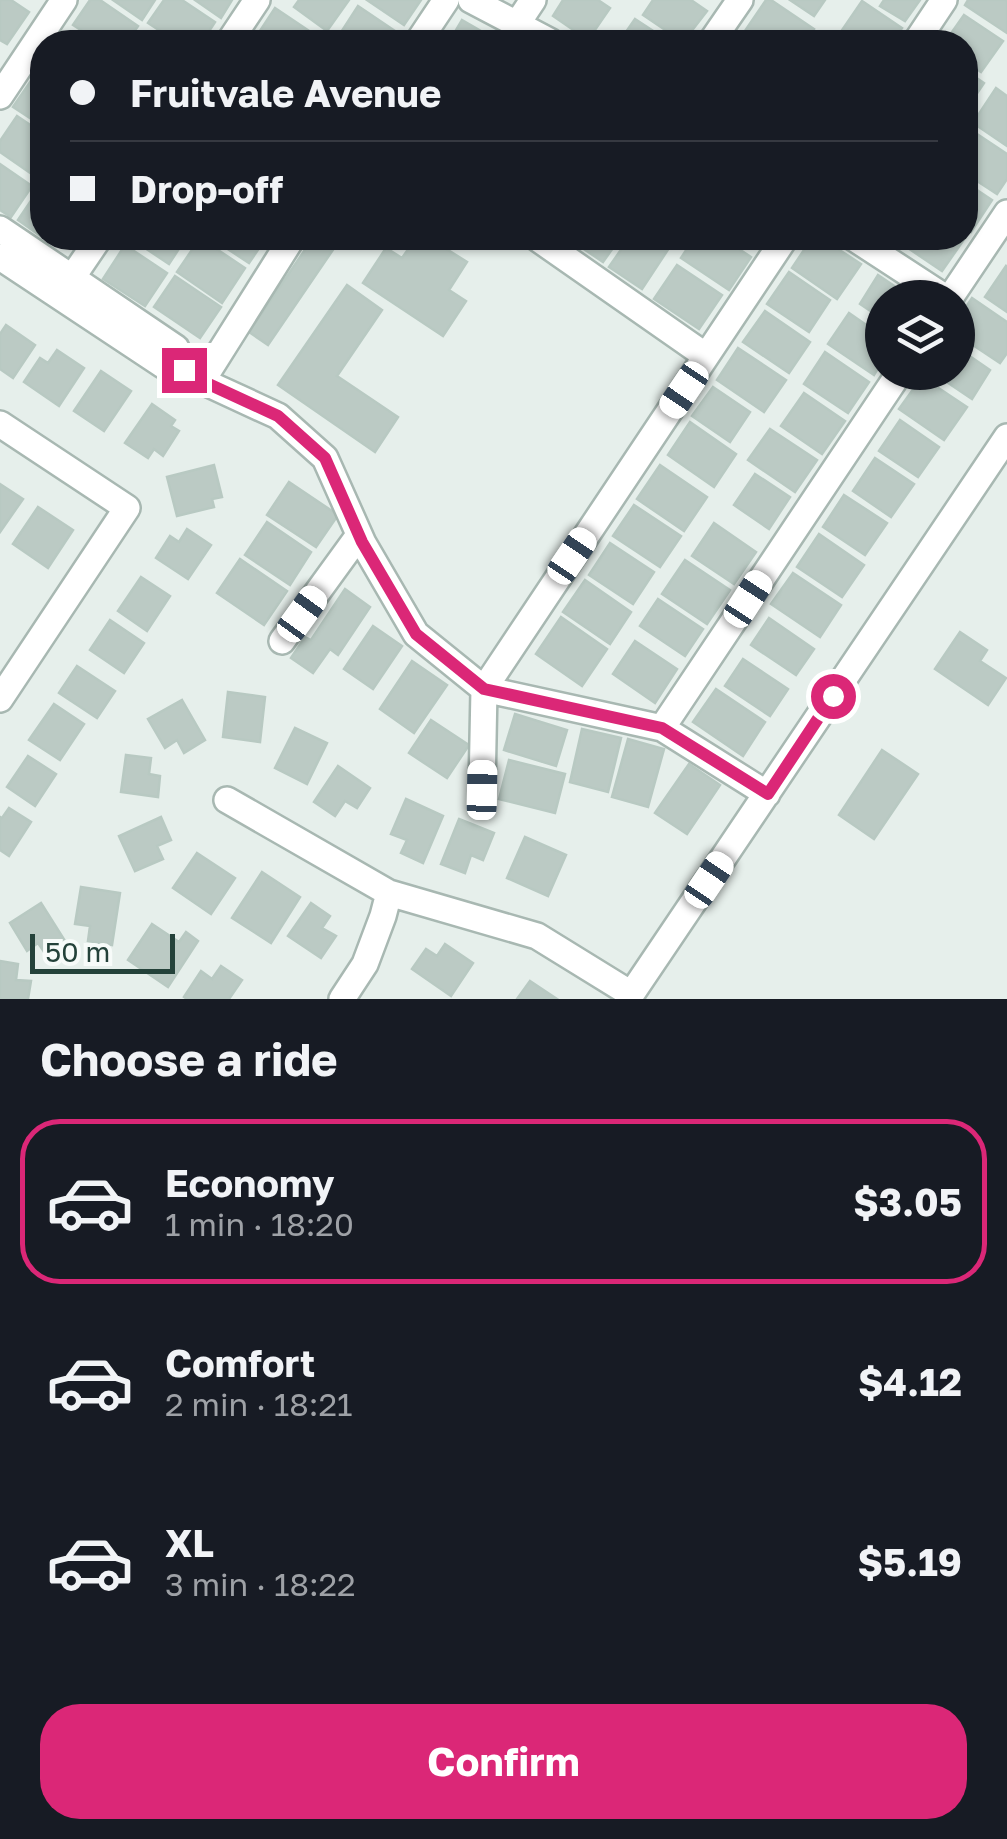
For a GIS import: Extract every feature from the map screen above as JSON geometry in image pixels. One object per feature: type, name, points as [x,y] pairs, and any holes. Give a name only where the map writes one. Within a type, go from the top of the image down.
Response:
[{"type":"street","points":[[44,30],[64,0]]},
{"type":"street","points":[[237,30],[257,0]]},
{"type":"street","points":[[426,30],[446,0]]},
{"type":"street","points":[[471,0],[528,30]]},
{"type":"street","points":[[517,24],[533,0]]},
{"type":"street","points":[[719,30],[740,0]]},
{"type":"street","points":[[924,30],[944,0]]},
{"type":"street","points":[[0,96],[30,51]]},
{"type":"street","points":[[960,280],[1007,213]]},
{"type":"street","points":[[0,229],[66,287]]},
{"type":"street","points":[[66,287],[92,250]]},
{"type":"street","points":[[193,375],[283,250]]},
{"type":"street","points":[[554,250],[706,356]]},
{"type":"street","points":[[482,790],[484,689],[777,250]]},
{"type":"street","points":[[873,250],[920,280]]},
{"type":"street","points":[[0,256],[66,287],[176,348],[193,375],[278,416],[325,458],[359,535],[416,634],[484,689],[662,728],[768,794]]},
{"type":"street","points":[[662,728],[888,390]]},
{"type":"street","points":[[0,424],[127,508],[0,699]]},
{"type":"street","points":[[226,800],[389,892],[537,936],[629,996],[1007,437]]},
{"type":"street","points":[[282,641],[359,535]]},
{"type":"street","points":[[342,999],[365,964],[389,892]]},
{"type":"building","points":[[0,0],[11,0],[29,12],[7,44],[0,40]]},
{"type":"building","points":[[90,0],[100,0],[138,26],[135,30],[81,30],[73,25]]},
{"type":"building","points":[[113,0],[155,0],[142,20]]},
{"type":"building","points":[[164,0],[182,0],[215,22],[210,30],[159,30],[148,23]]},
{"type":"building","points":[[195,0],[232,0],[221,18]]},
{"type":"building","points":[[299,0],[349,0],[328,30],[294,7]]},
{"type":"building","points":[[367,0],[421,0],[404,25]]},
{"type":"building","points":[[563,0],[598,0],[610,8],[595,30],[573,30],[553,16]]},
{"type":"building","points":[[653,0],[691,0],[707,11],[692,30],[665,30],[643,15]]},
{"type":"building","points":[[766,0],[814,29],[813,30],[746,30]]},
{"type":"building","points":[[790,0],[825,0],[814,16]]},
{"type":"building","points":[[884,0],[920,0],[905,21],[880,6]]},
{"type":"building","points":[[968,0],[1007,0],[1007,33],[965,5]]},
{"type":"building","points":[[862,1],[902,28],[901,30],[842,30]]},
{"type":"building","points":[[358,6],[394,30],[342,30]]},
{"type":"building","points":[[275,8],[308,30],[261,30]]},
{"type":"building","points":[[964,15],[1003,41],[981,72],[978,30],[953,30]]},
{"type":"building","points":[[635,19],[652,30],[627,30]]},
{"type":"building","points":[[462,20],[479,30],[456,30]]},
{"type":"building","points":[[30,82],[30,118],[13,107]]},
{"type":"building","points":[[996,88],[1007,96],[1007,146],[978,126],[978,115]]},
{"type":"building","points":[[17,116],[30,125],[30,173],[0,152],[0,141]]},
{"type":"building","points":[[978,135],[1007,154],[1007,179],[997,194],[978,182]]},
{"type":"building","points":[[0,164],[30,185],[30,189],[11,217],[0,210]]},
{"type":"building","points":[[978,191],[992,200],[978,221]]},
{"type":"building","points":[[30,202],[30,228],[18,220]]},
{"type":"building","points":[[122,250],[132,250],[167,273],[145,306],[103,279]]},
{"type":"building","points":[[148,250],[178,250],[169,264]]},
{"type":"building","points":[[192,250],[218,250],[245,268],[222,303],[177,272]]},
{"type":"building","points":[[229,250],[258,250],[249,263]]},
{"type":"building","points":[[305,250],[333,250],[268,345],[249,332]]},
{"type":"building","points":[[385,250],[402,258],[408,250],[448,250],[467,262],[449,290],[466,301],[443,336],[363,283]]},
{"type":"building","points":[[585,250],[612,250],[603,262]]},
{"type":"building","points":[[621,250],[668,250],[642,289],[609,267]]},
{"type":"building","points":[[686,250],[740,250],[751,257],[729,290],[681,258]]},
{"type":"building","points":[[804,250],[839,250],[861,264],[837,299],[792,268]]},
{"type":"building","points":[[911,250],[957,250],[942,271]]},
{"type":"building","points":[[677,265],[722,295],[699,329],[654,299]]},
{"type":"building","points":[[1007,267],[1007,312],[985,297]]},
{"type":"building","points":[[789,272],[830,300],[809,332],[767,304]]},
{"type":"building","points":[[175,276],[221,307],[200,338],[154,307]]},
{"type":"building","points":[[347,285],[382,310],[337,376],[398,417],[375,452],[278,385]]},
{"type":"building","points":[[975,300],[1007,322],[1007,353],[1000,363],[975,346]]},
{"type":"building","points":[[765,311],[810,342],[789,373],[743,342]]},
{"type":"building","points":[[849,313],[865,324],[865,369],[828,344]]},
{"type":"building","points":[[6,325],[35,345],[13,378],[0,369],[0,334]]},
{"type":"building","points":[[738,348],[786,380],[764,412],[717,380]]},
{"type":"building","points":[[57,350],[84,368],[59,406],[24,382],[40,358],[48,363]]},
{"type":"building","points":[[825,352],[865,379],[865,388],[848,413],[804,384]]},
{"type":"building","points":[[975,360],[990,370],[972,399],[959,390],[975,390]]},
{"type":"building","points":[[101,371],[131,391],[104,431],[74,411]]},
{"type":"building","points":[[713,387],[750,412],[730,442],[692,416]]},
{"type":"building","points":[[913,390],[942,390],[967,407],[944,440],[899,409]]},
{"type":"building","points":[[804,393],[845,421],[822,454],[781,426]]},
{"type":"building","points":[[152,404],[175,420],[171,426],[179,431],[163,456],[154,449],[148,458],[125,443]]},
{"type":"building","points":[[900,420],[939,447],[918,477],[879,451]]},
{"type":"building","points":[[690,422],[736,454],[714,487],[668,455]]},
{"type":"building","points":[[770,429],[817,460],[795,492],[748,460]]},
{"type":"building","points":[[875,458],[914,484],[891,517],[853,491]]},
{"type":"building","points":[[214,465],[222,497],[212,499],[214,507],[177,516],[167,477]]},
{"type":"building","points":[[660,465],[707,497],[684,531],[637,499]]},
{"type":"building","points":[[755,474],[790,497],[769,529],[734,505]]},
{"type":"building","points":[[289,482],[338,515],[316,547],[267,515]]},
{"type":"building","points":[[0,484],[23,499],[0,532]]},
{"type":"building","points":[[844,495],[887,523],[865,555],[823,527]]},
{"type":"building","points":[[634,505],[681,536],[660,567],[613,536]]},
{"type":"building","points":[[38,507],[73,530],[48,568],[13,544]]},
{"type":"building","points":[[267,522],[311,552],[290,585],[245,555]]},
{"type":"building","points":[[714,523],[756,552],[734,584],[692,556]]},
{"type":"building","points":[[187,529],[211,545],[188,579],[156,558],[170,536],[179,542]]},
{"type":"building","points":[[819,534],[864,565],[842,597],[797,567]]},
{"type":"building","points":[[610,543],[654,572],[633,604],[589,575]]},
{"type":"building","points":[[240,559],[287,591],[264,625],[217,593]]},
{"type":"building","points":[[685,560],[730,590],[707,624],[662,594]]},
{"type":"building","points":[[793,573],[841,605],[820,637],[771,604]]},
{"type":"building","points":[[141,577],[170,596],[147,631],[118,611]]},
{"type":"building","points":[[585,580],[631,612],[610,644],[563,612]]},
{"type":"building","points":[[345,589],[370,607],[338,655],[330,649],[313,673],[291,658],[305,637],[311,640]]},
{"type":"building","points":[[658,599],[703,629],[685,656],[640,626]]},
{"type":"building","points":[[561,617],[607,649],[582,686],[536,654]]},
{"type":"building","points":[[769,618],[814,649],[796,675],[751,645]]},
{"type":"building","points":[[110,620],[144,643],[124,673],[90,650]]},
{"type":"building","points":[[373,626],[402,646],[373,689],[344,669]]},
{"type":"building","points":[[960,632],[987,650],[980,661],[1006,678],[988,705],[935,669]]},
{"type":"building","points":[[635,641],[677,669],[655,703],[613,674]]},
{"type":"building","points":[[743,659],[788,689],[770,716],[725,686]]},
{"type":"building","points":[[412,661],[447,685],[414,733],[380,709]]},
{"type":"building","points":[[77,666],[115,691],[97,718],[59,693]]},
{"type":"building","points":[[716,689],[765,722],[743,756],[693,722]]},
{"type":"building","points":[[228,692],[265,697],[260,742],[223,737]]},
{"type":"building","points":[[182,700],[205,740],[184,753],[177,740],[165,748],[148,719]]},
{"type":"building","points":[[54,704],[84,724],[60,760],[29,740]]},
{"type":"building","points":[[515,714],[567,730],[556,766],[504,750]]},
{"type":"building","points":[[431,720],[469,745],[447,778],[409,753]]},
{"type":"building","points":[[295,728],[327,743],[307,784],[275,768]]},
{"type":"building","points":[[582,729],[621,738],[608,792],[570,782]]},
{"type":"building","points":[[628,739],[664,749],[648,807],[612,797]]},
{"type":"building","points":[[882,750],[918,774],[874,839],[839,815]]},
{"type":"building","points":[[126,755],[151,758],[149,774],[160,776],[158,797],[121,792]]},
{"type":"building","points":[[28,756],[56,774],[35,806],[7,787]]},
{"type":"building","points":[[509,760],[565,774],[555,813],[499,799]]},
{"type":"building","points":[[689,764],[720,785],[687,834],[655,813]]},
{"type":"building","points":[[338,766],[370,788],[357,808],[345,801],[335,816],[314,802]]},
{"type":"building","points":[[406,799],[443,816],[423,863],[401,853],[407,840],[391,834]]},
{"type":"building","points":[[9,808],[31,822],[9,856],[0,850],[0,817]]},
{"type":"building","points":[[161,817],[171,840],[157,846],[163,859],[135,871],[119,836]]},
{"type":"building","points":[[459,819],[494,833],[483,860],[471,855],[465,873],[441,864]]},
{"type":"building","points":[[525,837],[566,855],[548,896],[507,878]]},
{"type":"building","points":[[197,853],[235,878],[211,914],[173,888]]},
{"type":"building","points":[[262,872],[300,897],[271,943],[232,918]]},
{"type":"building","points":[[81,887],[120,893],[112,945],[88,941],[90,926],[75,924]]},
{"type":"building","points":[[41,903],[67,944],[47,956],[38,943],[27,951],[10,923]]},
{"type":"building","points":[[311,903],[330,916],[322,928],[336,936],[321,958],[288,936]]},
{"type":"building","points":[[152,924],[179,942],[186,932],[198,941],[168,987],[128,960]]},
{"type":"building","points":[[445,944],[473,963],[451,996],[412,969],[426,949],[437,956]]},
{"type":"building","points":[[0,961],[18,964],[16,980],[31,981],[28,999],[0,999]]},
{"type":"building","points":[[221,966],[242,980],[229,999],[184,997],[201,971],[212,979]]},
{"type":"building","points":[[530,981],[557,999],[517,999]]},
{"type":"route","points":[[184,370],[278,416],[325,458],[362,542],[416,634],[484,689],[662,728],[768,794],[833,696]]}]
